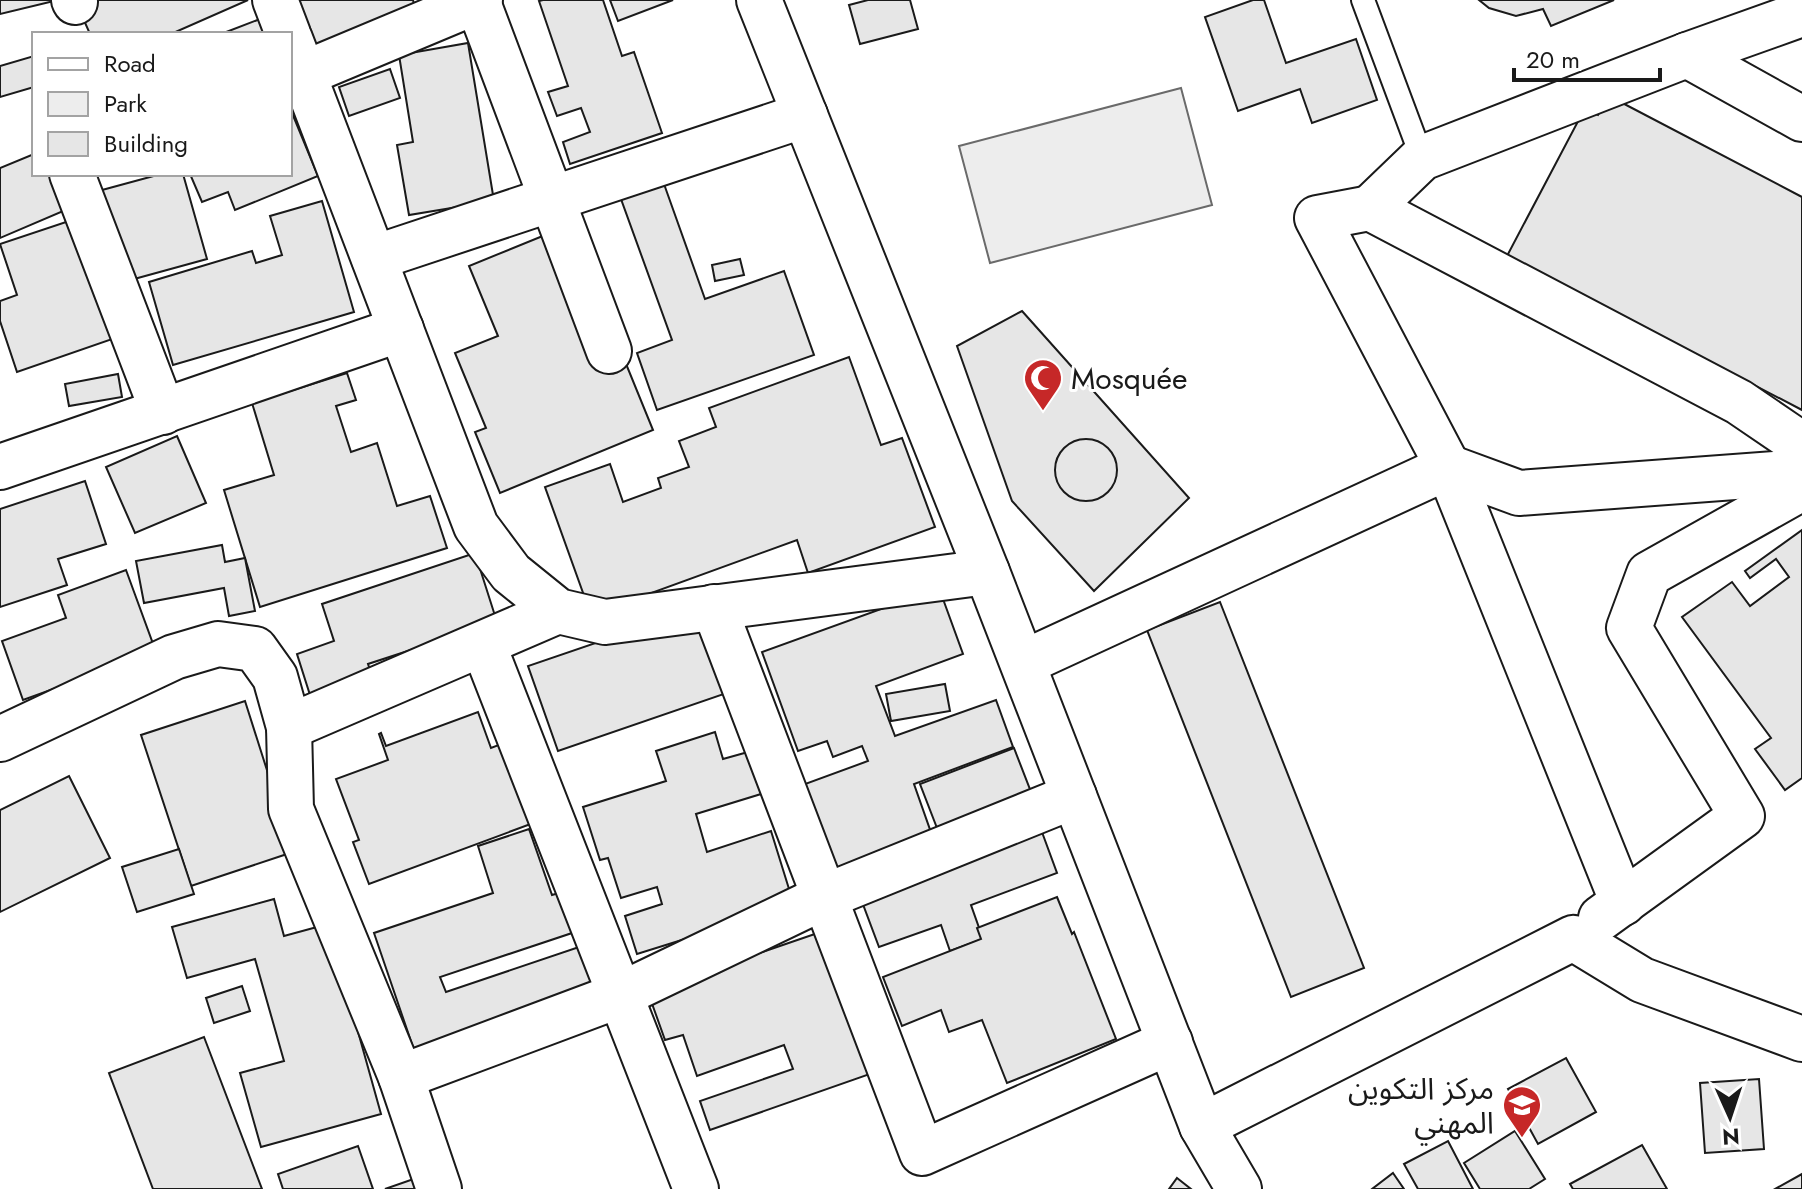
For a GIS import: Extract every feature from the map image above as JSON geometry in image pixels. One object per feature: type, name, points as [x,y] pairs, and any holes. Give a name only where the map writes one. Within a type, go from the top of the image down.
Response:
[{"type":"street","points":[[275,0],[287,32]]},
{"type":"street","points":[[609,351],[478,0],[294,49],[476,526],[511,573],[558,611],[605,622],[987,572]]},
{"type":"street","points":[[759,0],[1023,663],[1202,1126],[1239,1189]]},
{"type":"street","points":[[1623,903],[1448,467],[1317,218],[1370,208],[1422,158],[1687,55],[1802,14]]},
{"type":"street","points":[[1687,55],[1802,119]]},
{"type":"street","points":[[374,258],[805,115]]},
{"type":"street","points":[[73,176],[163,412]]},
{"type":"street","points":[[1370,208],[1739,402],[1802,445]]},
{"type":"street","points":[[4,455],[163,412],[401,329]]},
{"type":"street","points":[[1023,663],[1448,467],[1519,493],[1802,472]]},
{"type":"street","points":[[1202,1126],[1573,938],[1742,816],[1629,628],[1649,574],[1802,488]]},
{"type":"street","points":[[714,607],[922,1153],[1170,1042]]},
{"type":"street","points":[[289,727],[558,611]]},
{"type":"street","points":[[0,739],[174,657],[218,644],[255,649],[275,677],[289,727],[291,809],[401,1077],[439,1189]]},
{"type":"street","points":[[483,644],[696,1189]]},
{"type":"street","points":[[401,1077],[620,995],[824,897],[1074,796]]},
{"type":"street","points":[[1573,938],[1642,980],[1802,1039]]},
{"type":"lane","points":[[1363,0],[1422,158]]},
{"type":"green space","points":[[1181,88],[1212,205],[990,263],[959,146]]},
{"type":"building","points":[[0,0],[58,0],[0,14]]},
{"type":"building","points":[[75,0],[248,0],[176,32],[89,32]]},
{"type":"building","points":[[291,0],[413,0],[414,4],[313,50]]},
{"type":"building","points":[[603,0],[622,56],[634,52],[662,133],[570,164],[563,142],[590,132],[581,108],[557,116],[548,92],[568,86],[539,1]]},
{"type":"building","points":[[610,0],[673,0],[618,21]]},
{"type":"building","points":[[868,0],[910,0],[918,29],[860,44],[849,5]]},
{"type":"building","points":[[1253,0],[1264,0],[1286,63],[1356,39],[1377,100],[1312,123],[1300,89],[1238,111],[1205,17]]},
{"type":"building","points":[[1479,0],[1614,0],[1551,26],[1543,9],[1516,16],[1489,8]]},
{"type":"building","points":[[260,19],[265,32],[226,32]]},
{"type":"building","points":[[468,43],[494,201],[409,215],[397,145],[413,142],[399,55]]},
{"type":"building","points":[[32,57],[32,88],[0,97],[0,66]]},
{"type":"building","points":[[390,69],[400,98],[349,116],[339,87]]},
{"type":"building","points":[[1609,96],[1802,197],[1802,410],[1507,256],[1585,108],[1598,115]]},
{"type":"building","points":[[292,113],[318,176],[235,210],[228,192],[202,202],[191,176],[292,176]]},
{"type":"building","points":[[32,155],[32,176],[54,176],[68,209],[0,238],[0,168]]},
{"type":"building","points":[[154,176],[184,176],[207,259],[116,284],[91,193]]},
{"type":"building","points":[[664,184],[705,299],[784,271],[814,355],[657,410],[637,353],[672,340],[621,199]]},
{"type":"building","points":[[322,201],[354,312],[173,365],[149,282],[252,251],[256,263],[282,255],[270,216]]},
{"type":"building","points":[[84,216],[124,335],[17,372],[0,321],[0,301],[17,295],[0,244]]},
{"type":"building","points":[[550,233],[600,300],[653,430],[500,493],[475,432],[486,428],[455,353],[498,336],[469,266]]},
{"type":"building","points":[[740,259],[744,275],[715,281],[712,265]]},
{"type":"building","points":[[1022,311],[1189,498],[1094,591],[1012,501],[957,346]]},
{"type":"building","points":[[849,357],[881,445],[902,438],[935,527],[808,573],[797,540],[591,615],[545,487],[610,464],[623,502],[661,488],[658,478],[689,467],[679,441],[716,427],[709,408]]},
{"type":"building","points":[[347,373],[356,400],[336,406],[351,452],[377,443],[397,506],[430,496],[447,548],[260,607],[224,490],[274,475],[252,403]]},
{"type":"building","points":[[118,374],[122,397],[69,406],[65,384]]},
{"type":"building","points":[[177,436],[206,503],[135,533],[106,467]]},
{"type":"building","points":[[1080,439],[1092,439],[1108,448],[1115,458],[1115,482],[1108,492],[1092,501],[1080,501],[1060,487],[1055,476],[1055,464],[1069,444]]},
{"type":"building","points":[[85,481],[106,544],[58,559],[67,585],[0,607],[0,509]]},
{"type":"building","points":[[1802,530],[1802,778],[1785,790],[1755,749],[1771,738],[1682,617],[1732,582],[1750,606],[1789,577],[1776,559],[1750,578],[1745,571]]},
{"type":"building","points":[[222,545],[225,562],[245,558],[255,611],[229,616],[224,588],[144,603],[136,561]]},
{"type":"building","points":[[475,553],[497,622],[368,664],[372,676],[310,695],[297,654],[334,641],[322,604]]},
{"type":"building","points":[[126,570],[156,652],[23,700],[2,641],[66,618],[58,595]]},
{"type":"building","points":[[939,588],[963,654],[876,686],[895,736],[996,700],[1013,747],[914,784],[934,841],[838,876],[805,784],[868,761],[862,746],[833,757],[827,741],[798,751],[762,652]]},
{"type":"building","points":[[1220,602],[1364,968],[1291,997],[1147,630]]},
{"type":"building","points":[[695,609],[724,694],[558,751],[528,666]]},
{"type":"building","points":[[945,684],[950,711],[891,721],[886,694]]},
{"type":"building","points":[[245,701],[293,852],[191,886],[141,735]]},
{"type":"building","points":[[478,712],[491,748],[520,737],[555,815],[369,884],[353,842],[359,840],[336,779],[388,760],[381,733],[386,746]]},
{"type":"building","points":[[715,732],[723,759],[748,752],[761,794],[696,814],[707,852],[771,831],[794,905],[637,954],[625,916],[662,904],[657,887],[621,898],[608,858],[600,860],[583,807],[666,781],[656,751]]},
{"type":"building","points":[[1014,748],[1031,792],[937,828],[920,784]]},
{"type":"building","points":[[69,776],[110,858],[0,912],[0,810]]},
{"type":"building","points":[[1039,824],[1057,873],[971,905],[983,939],[950,951],[941,925],[879,947],[858,891]]},
{"type":"building","points":[[529,829],[552,895],[559,893],[572,933],[440,977],[446,992],[579,947],[595,993],[415,1053],[374,933],[493,893],[478,846]]},
{"type":"building","points":[[179,849],[194,894],[137,912],[122,867]]},
{"type":"building","points":[[1057,897],[1116,1039],[1007,1083],[982,1020],[949,1032],[941,1010],[902,1026],[883,977],[981,939],[977,928]]},
{"type":"building","points":[[274,899],[284,936],[328,924],[381,1114],[261,1147],[240,1073],[284,1061],[255,959],[187,978],[172,927]]},
{"type":"building","points":[[841,925],[890,1067],[710,1130],[700,1101],[793,1069],[784,1045],[697,1076],[683,1035],[665,1040],[645,984],[710,970]]},
{"type":"building","points":[[242,986],[250,1011],[214,1023],[206,998]]},
{"type":"building","points":[[204,1037],[262,1189],[153,1189],[109,1073]]},
{"type":"building","points":[[1566,1058],[1596,1112],[1538,1144],[1508,1089]]},
{"type":"building","points":[[1759,1079],[1764,1149],[1705,1153],[1700,1083]]},
{"type":"building","points":[[1515,1131],[1545,1179],[1529,1189],[1480,1189],[1464,1163]]},
{"type":"building","points":[[1448,1141],[1473,1189],[1418,1189],[1404,1164]]},
{"type":"building","points":[[1642,1145],[1667,1189],[1573,1189],[1570,1184]]},
{"type":"building","points":[[358,1146],[373,1189],[283,1189],[278,1174]]},
{"type":"building","points":[[1393,1173],[1404,1189],[1372,1189]]},
{"type":"building","points":[[1802,1174],[1802,1189],[1775,1189]]},
{"type":"building","points":[[425,1175],[430,1189],[385,1189]]},
{"type":"building","points":[[1177,1178],[1191,1189],[1169,1189]]},
{"type":"place","name":"Mosquée","points":[[1043,412]]},
{"type":"place","name":"مركز التكوين المهني","points":[[1522,1139]]}]
